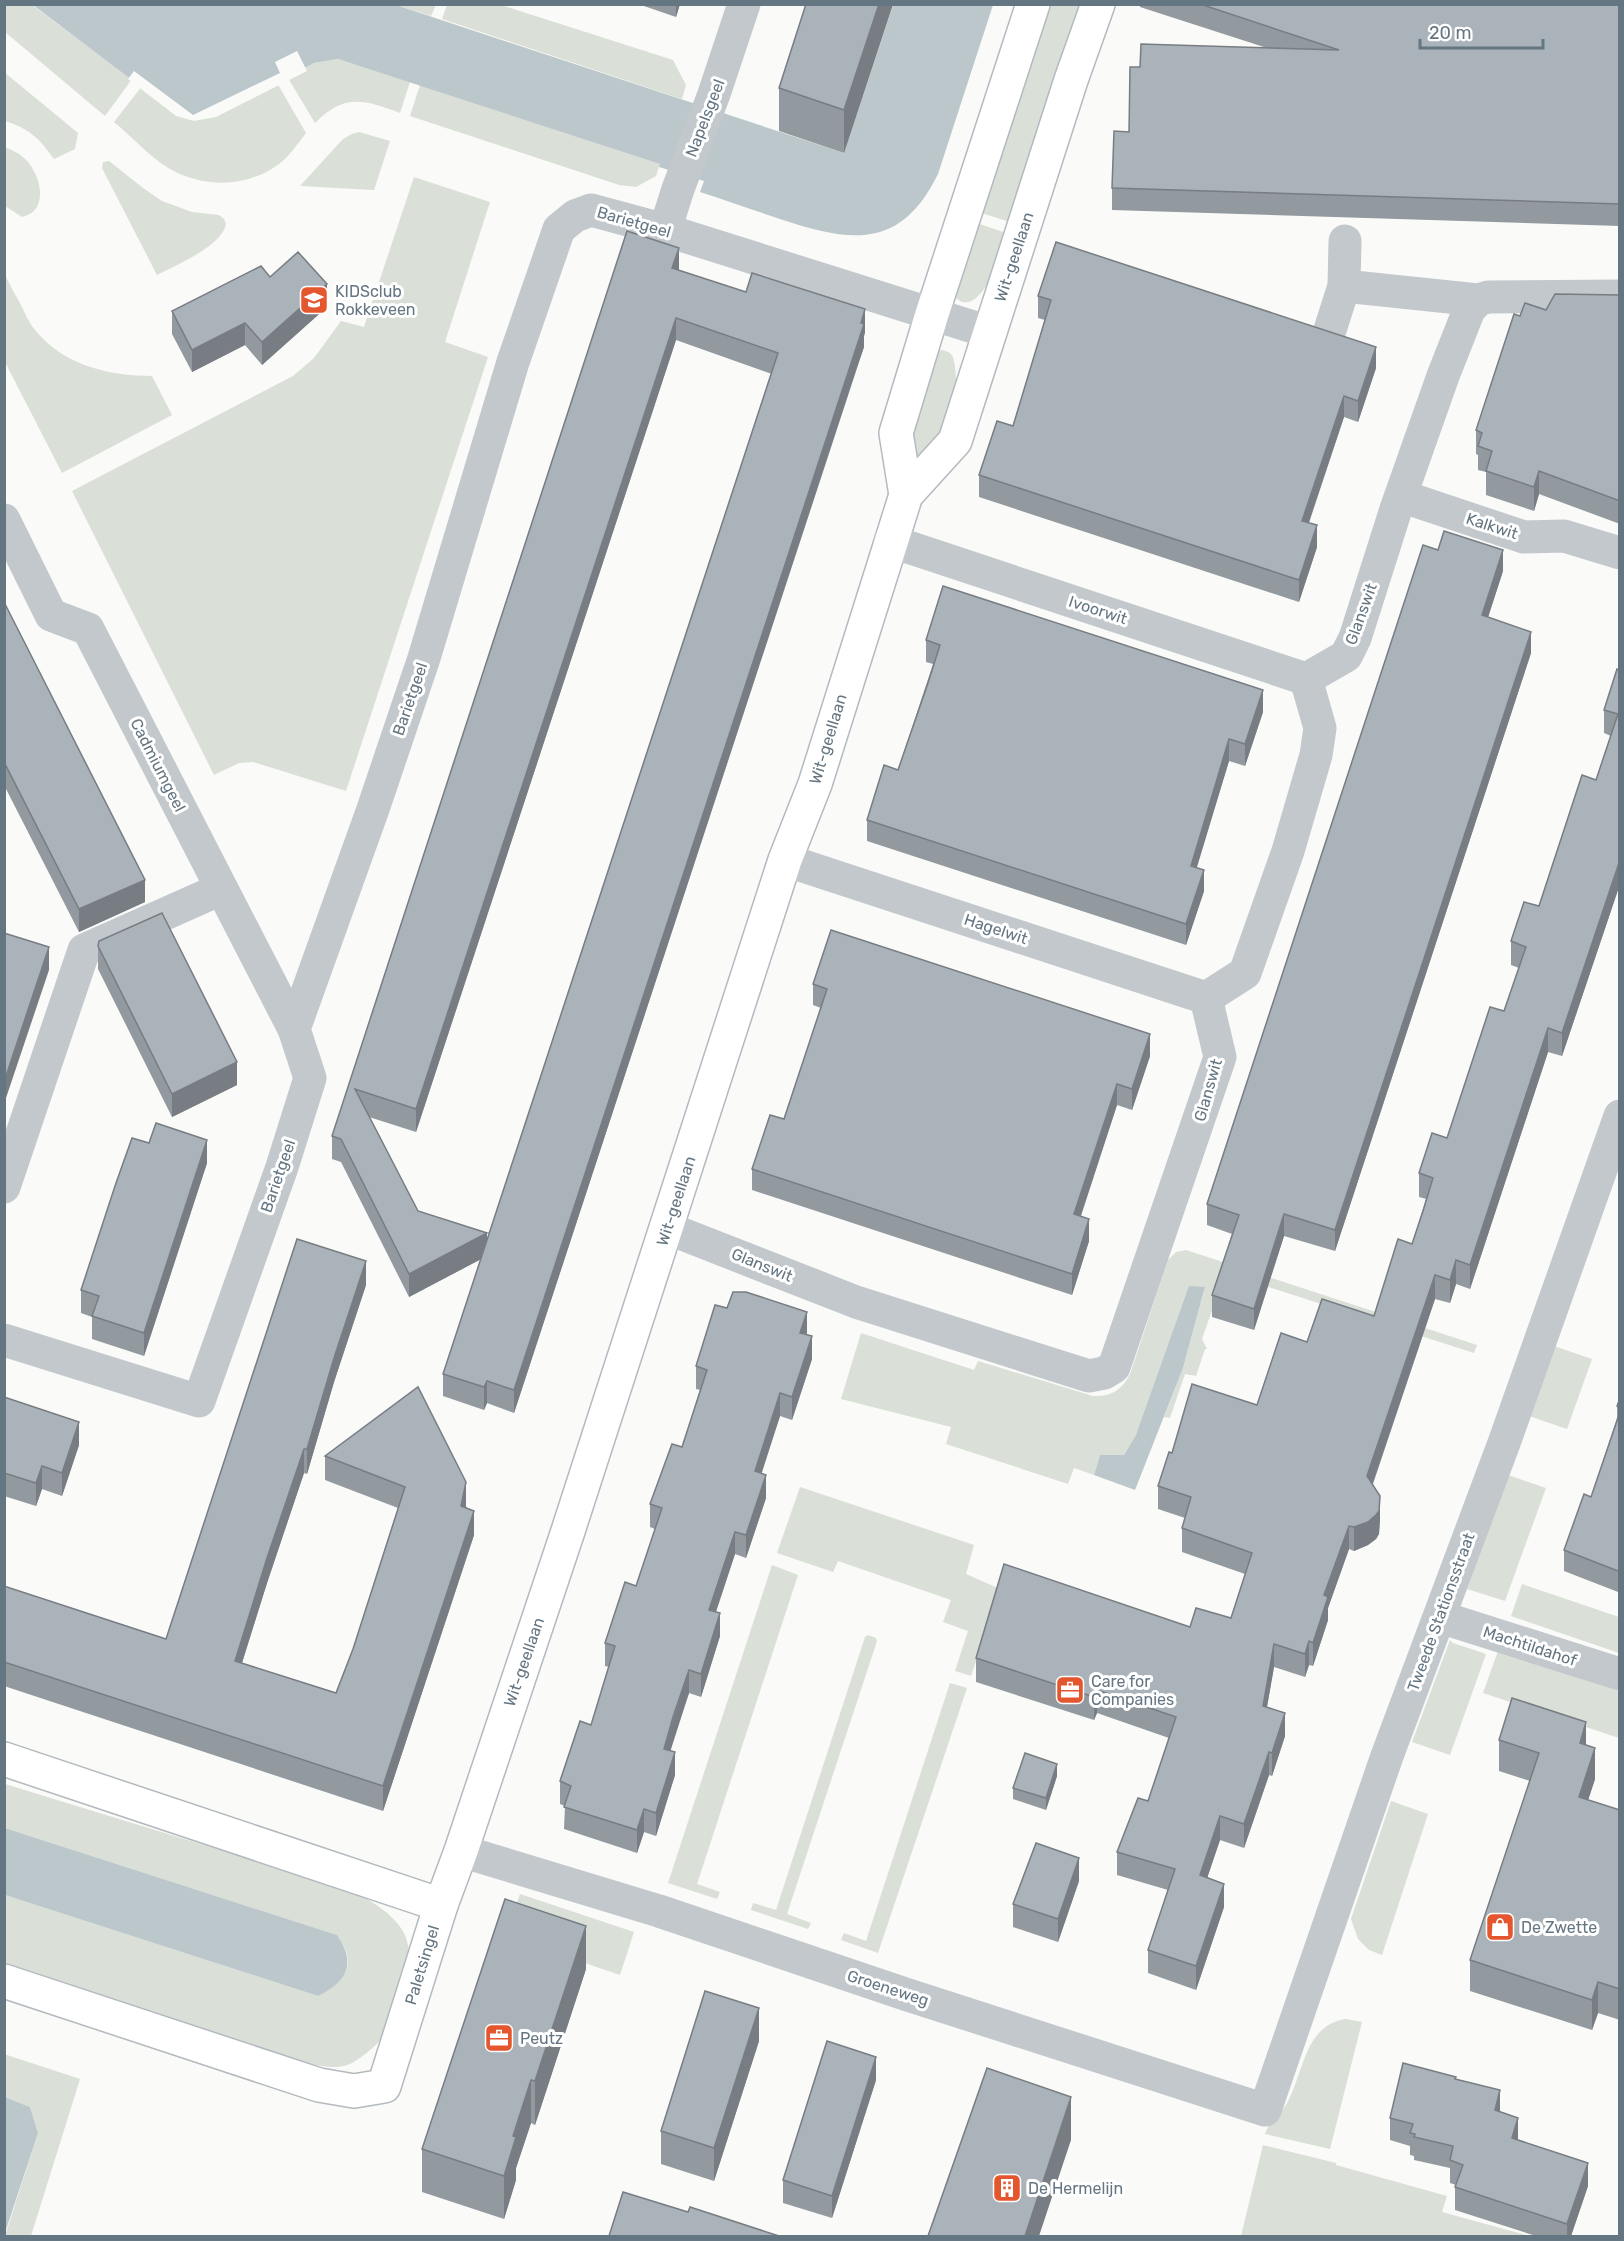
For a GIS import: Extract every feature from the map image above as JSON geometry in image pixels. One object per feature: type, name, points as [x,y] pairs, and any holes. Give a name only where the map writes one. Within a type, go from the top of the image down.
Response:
[{"type":"street","name":"Napelsgeel","points":[[665,230],[744,4]]},
{"type":"street","name":"Wit-geellaan","points":[[906,495],[896,433],[932,314],[1033,4]]},
{"type":"street","name":"Wit-geellaan","points":[[441,1905],[461,1851],[667,1228],[785,860],[815,784],[890,541],[906,495],[955,441],[1071,80],[1098,4]]},
{"type":"street","name":"Barietgeel","points":[[4,1340],[199,1401],[282,1167],[310,1078],[294,1029],[373,809],[424,658],[513,363],[560,229],[575,216],[591,210],[665,230],[989,332]]},
{"type":"street","points":[[1329,333],[1344,286],[1345,241]]},
{"type":"street","points":[[1344,286],[1478,300],[1488,297],[1620,296]]},
{"type":"street","name":"Glanswit","points":[[1306,679],[1346,656],[1355,638],[1443,376],[1469,310],[1478,300]]},
{"type":"street","name":"Kalkwit","points":[[1401,496],[1524,537],[1564,536],[1620,553]]},
{"type":"street","name":"Cadmiumgeel","points":[[4,520],[51,615],[88,628],[294,1029]]},
{"type":"street","name":"Ivoorwit","points":[[890,541],[1306,679]]},
{"type":"street","points":[[1206,998],[1245,973],[1288,851],[1316,755],[1320,728],[1306,679]]},
{"type":"street","name":"Hagelwit","points":[[785,860],[1206,998]]},
{"type":"street","points":[[4,1187],[84,950],[221,889]]},
{"type":"street","name":"Glanswit","points":[[667,1228],[856,1302],[1089,1376],[1104,1373],[1114,1367],[1220,1057],[1206,998]]},
{"type":"street","name":"Tweede Stationsstraat","points":[[1264,2110],[1387,1756],[1440,1617],[1620,1116]]},
{"type":"street","name":"Machtildahof","points":[[1440,1617],[1620,1674]]},
{"type":"street","name":"Paletsingel","points":[[4,1759],[441,1905],[384,2086],[354,2091],[319,2085],[4,1981]]},
{"type":"street","name":"Groeneweg","points":[[461,1851],[659,1911],[887,1988],[1264,2110]]},
{"type":"shaded area","points":[[4,5],[32,5],[132,79],[105,116],[5,32]]},
{"type":"shaded area","points":[[33,5],[396,5],[844,153],[893,5],[993,5],[938,174],[924,198],[908,216],[891,228],[873,234],[853,235],[808,228],[700,192],[704,181],[659,167],[660,164],[338,59],[314,63],[277,83],[194,118],[177,114]]},
{"type":"shaded area","points":[[396,5],[436,5],[431,16]]},
{"type":"shaded area","points":[[447,5],[501,5],[673,60],[686,85],[682,99],[442,19]]},
{"type":"shaded area","points":[[1046,5],[1084,5],[1013,223],[978,212]]},
{"type":"shaded area","points":[[338,59],[410,82],[400,113],[376,105],[346,103],[326,113],[315,123],[288,78],[314,63]]},
{"type":"shaded area","points":[[4,72],[78,133],[75,149],[54,159],[33,135],[5,121]]},
{"type":"shaded area","points":[[277,83],[306,133],[279,164],[253,178],[225,183],[197,180],[183,175],[156,159],[114,122],[142,86]]},
{"type":"shaded area","points":[[420,85],[660,164],[656,176],[636,187],[619,185],[410,116]]},
{"type":"shaded area","points":[[359,132],[390,141],[374,190],[300,186],[343,139]]},
{"type":"shaded area","points":[[5,147],[25,159],[38,182],[40,191],[37,208],[22,217],[5,206]]},
{"type":"shaded area","points":[[109,161],[162,201],[192,212],[219,215],[226,224],[223,232],[197,254],[157,275],[102,168],[103,162]]},
{"type":"shaded area","points":[[414,177],[490,202],[445,342],[488,357],[346,791],[253,762],[239,763],[214,775],[72,491],[293,376],[314,358],[341,321],[364,327]]},
{"type":"shaded area","points":[[974,222],[1009,234],[996,269],[981,294],[972,301],[963,302],[953,295]]},
{"type":"shaded area","points":[[4,272],[31,324],[46,342],[73,360],[103,371],[152,376],[172,415],[62,473],[5,362]]},
{"type":"shaded area","points":[[943,350],[953,357],[956,387],[949,414],[920,466],[909,443],[937,351]]},
{"type":"shaded area","points":[[1186,1250],[1477,1345],[1474,1353],[1225,1273],[1202,1339],[1207,1349],[1205,1349],[1196,1376],[1185,1374],[1170,1418],[1164,1417],[1183,1368],[1205,1288],[1136,1435],[1124,1455],[1100,1455],[1094,1475],[1074,1468],[1068,1484],[946,1444],[951,1427],[841,1399],[861,1333],[974,1370],[978,1361],[1093,1396],[1111,1394],[1120,1388],[1130,1374],[1168,1260],[1176,1252]]},
{"type":"shaded area","points":[[1189,1286],[1205,1287],[1183,1368],[1135,1490],[1094,1475],[1100,1455],[1124,1455],[1136,1435]]},
{"type":"shaded area","points":[[1554,1346],[1592,1359],[1567,1429],[1529,1416]]},
{"type":"shaded area","points":[[1508,1475],[1546,1488],[1505,1601],[1467,1589]]},
{"type":"shaded area","points":[[800,1487],[974,1545],[966,1574],[1000,1589],[971,1676],[955,1671],[968,1631],[943,1622],[951,1600],[838,1561],[833,1572],[777,1553]]},
{"type":"shaded area","points":[[772,1565],[798,1575],[697,1884],[720,1892],[717,1899],[668,1883]]},
{"type":"shaded area","points":[[1522,1584],[1619,1617],[1619,1653],[1511,1616]]},
{"type":"shaded area","points":[[868,1635],[876,1638],[877,1641],[787,1914],[811,1923],[808,1929],[751,1910],[753,1903],[776,1910],[865,1637]]},
{"type":"shaded area","points":[[1450,1640],[1486,1654],[1450,1755],[1412,1742]]},
{"type":"shaded area","points":[[1498,1651],[1619,1691],[1619,1738],[1483,1693]]},
{"type":"shaded area","points":[[950,1683],[967,1688],[878,1953],[841,1940],[844,1933],[866,1941]]},
{"type":"shaded area","points":[[5,1784],[351,1890],[374,1903],[394,1919],[404,1933],[409,1952],[405,1981],[390,2028],[381,2040],[352,2063],[340,2067],[318,2065],[288,2058],[5,1963],[5,1895],[318,1996],[336,1984],[346,1971],[348,1963],[344,1946],[337,1935],[5,1828]]},
{"type":"shaded area","points":[[1391,1801],[1428,1814],[1382,1955],[1369,1950],[1358,1939],[1351,1919]]},
{"type":"shaded area","points":[[5,1828],[337,1935],[347,1955],[346,1971],[336,1984],[318,1996],[5,1895]]},
{"type":"shaded area","points":[[520,1894],[634,1932],[620,1975],[506,1936]]},
{"type":"shaded area","points":[[1346,2019],[1362,2022],[1330,2149],[1265,2134],[1287,2103],[1313,2040],[1321,2030],[1332,2023]]},
{"type":"shaded area","points":[[4,2054],[80,2079],[31,2236],[5,2236],[38,2133],[30,2107],[5,2097]]},
{"type":"shaded area","points":[[5,2097],[30,2107],[38,2133],[5,2233]]},
{"type":"shaded area","points":[[1263,2145],[1336,2163],[1336,2165],[1447,2196],[1442,2212],[1530,2236],[1241,2236]]},
{"type":"pier","points":[[297,51],[307,71],[216,117],[194,121],[176,116],[128,79],[134,71],[193,115],[280,73],[275,62]]},
{"type":"building","points":[[806,4],[879,4],[844,110],[779,88]]},
{"type":"building","points":[[1200,4],[1620,4],[1620,204],[1112,188],[1114,131],[1129,132],[1130,67],[1140,67],[1141,44],[1339,50]]},
{"type":"building","points":[[627,231],[679,248],[672,268],[746,292],[752,273],[865,309],[861,323],[864,324],[514,1390],[487,1381],[484,1387],[443,1374],[778,353],[676,318],[416,1109],[355,1089],[418,1211],[487,1233],[409,1274],[341,1139],[332,1136]]},
{"type":"building","points":[[1056,242],[1376,347],[1358,401],[1344,396],[1302,521],[1317,525],[1299,580],[979,475],[997,421],[1013,426],[1051,300],[1038,296]]},
{"type":"building","points":[[298,252],[327,284],[262,342],[245,323],[192,350],[172,311],[261,266],[270,277]]},
{"type":"building","points":[[1555,294],[1620,295],[1620,501],[1539,471],[1534,487],[1486,471],[1492,451],[1478,446],[1482,433],[1476,430],[1514,314],[1520,316],[1525,303],[1546,310]]},
{"type":"building","points":[[1444,531],[1503,550],[1482,615],[1531,632],[1335,1230],[1284,1214],[1254,1309],[1212,1295],[1239,1215],[1207,1204],[1423,545],[1438,550]]},
{"type":"building","points":[[943,586],[1263,690],[1245,744],[1229,739],[1191,866],[1204,870],[1186,924],[867,820],[884,765],[898,770],[928,683],[940,645],[926,640]]},
{"type":"building","points":[[4,602],[145,880],[79,909],[4,762]]},
{"type":"building","points":[[1617,669],[1620,671],[1620,860],[1562,1033],[1548,1028],[1470,1265],[1456,1260],[1450,1280],[1435,1275],[1367,1476],[1380,1496],[1379,1511],[1368,1522],[1354,1527],[1349,1526],[1324,1595],[1328,1597],[1313,1643],[1309,1641],[1305,1654],[1274,1644],[1263,1706],[1285,1713],[1244,1824],[1220,1816],[1200,1875],[1224,1884],[1196,1966],[1148,1950],[1175,1869],[1117,1852],[1138,1798],[1148,1801],[1176,1717],[1097,1690],[1094,1697],[976,1658],[1004,1564],[1190,1627],[1196,1608],[1231,1618],[1252,1553],[1182,1528],[1191,1497],[1158,1486],[1169,1452],[1172,1453],[1192,1384],[1257,1405],[1281,1333],[1307,1342],[1322,1299],[1374,1316],[1398,1239],[1412,1244],[1423,1211],[1433,1178],[1419,1173],[1432,1133],[1447,1138],[1490,1007],[1504,1011],[1526,947],[1511,941],[1524,902],[1539,906],[1582,775],[1596,780],[1618,714],[1604,710]]},
{"type":"building","points":[[162,913],[237,1062],[172,1094],[98,946],[99,941]]},
{"type":"building","points":[[831,930],[1150,1034],[1132,1089],[1117,1084],[1074,1214],[1089,1219],[1072,1274],[752,1169],[770,1115],[784,1119],[827,989],[813,984]]},
{"type":"building","points":[[4,933],[49,947],[4,1082]]},
{"type":"building","points":[[156,1123],[207,1140],[144,1333],[92,1316],[99,1296],[81,1290],[132,1138],[149,1143]]},
{"type":"building","points":[[297,1239],[366,1261],[307,1449],[304,1449],[235,1661],[336,1693],[353,1649],[405,1487],[325,1456],[418,1387],[466,1482],[461,1506],[474,1511],[383,1786],[4,1662],[4,1586],[166,1639]]},
{"type":"building","points":[[733,1292],[746,1292],[807,1312],[800,1333],[812,1336],[792,1397],[780,1393],[755,1471],[766,1475],[746,1535],[735,1532],[709,1610],[720,1613],[701,1674],[689,1670],[673,1717],[664,1749],[675,1752],[656,1813],[644,1809],[637,1830],[564,1807],[571,1786],[560,1781],[580,1721],[591,1725],[615,1646],[605,1643],[625,1582],[636,1586],[662,1508],[650,1504],[672,1444],[682,1447],[707,1370],[696,1366],[715,1305],[727,1308]]},
{"type":"building","points":[[4,1397],[79,1422],[62,1473],[42,1466],[36,1483],[4,1473]]},
{"type":"building","points":[[1620,1412],[1620,1566],[1618,1571],[1564,1550],[1584,1494],[1591,1497]]},
{"type":"building","points":[[1512,1698],[1586,1722],[1580,1743],[1595,1748],[1579,1797],[1620,1810],[1620,1989],[1598,1982],[1592,2000],[1470,1960],[1539,1753],[1499,1740]]},
{"type":"building","points":[[1025,1753],[1057,1764],[1046,1798],[1013,1788]]},
{"type":"building","points":[[1036,1843],[1079,1858],[1058,1919],[1013,1904]]},
{"type":"building","points":[[505,1899],[586,1926],[535,2081],[531,2080],[513,2136],[516,2137],[504,2176],[422,2149]]},
{"type":"building","points":[[705,1991],[759,2008],[714,2148],[661,2131]]},
{"type":"building","points":[[827,2041],[876,2057],[832,2196],[783,2180]]},
{"type":"building","points":[[1403,2063],[1500,2090],[1495,2110],[1518,2118],[1512,2138],[1588,2163],[1567,2224],[1455,2187],[1463,2165],[1450,2160],[1453,2146],[1414,2137],[1415,2134],[1410,2133],[1413,2124],[1390,2118]]},
{"type":"building","name":"De Hermelijn","points":[[987,2068],[1071,2097],[1025,2236],[928,2236]]},
{"type":"building","points":[[623,2192],[688,2212],[690,2207],[779,2236],[609,2236]]},
{"type":"place","name":"KIDSclub Rokkeveen","points":[[314,300]]},
{"type":"place","name":"Care for Companies","points":[[1070,1690]]},
{"type":"place","name":"De Zwette","points":[[1500,1927]]},
{"type":"place","name":"Peutz","points":[[499,2038]]},
{"type":"place","name":"De Hermelijn","points":[[1007,2188]]}]
